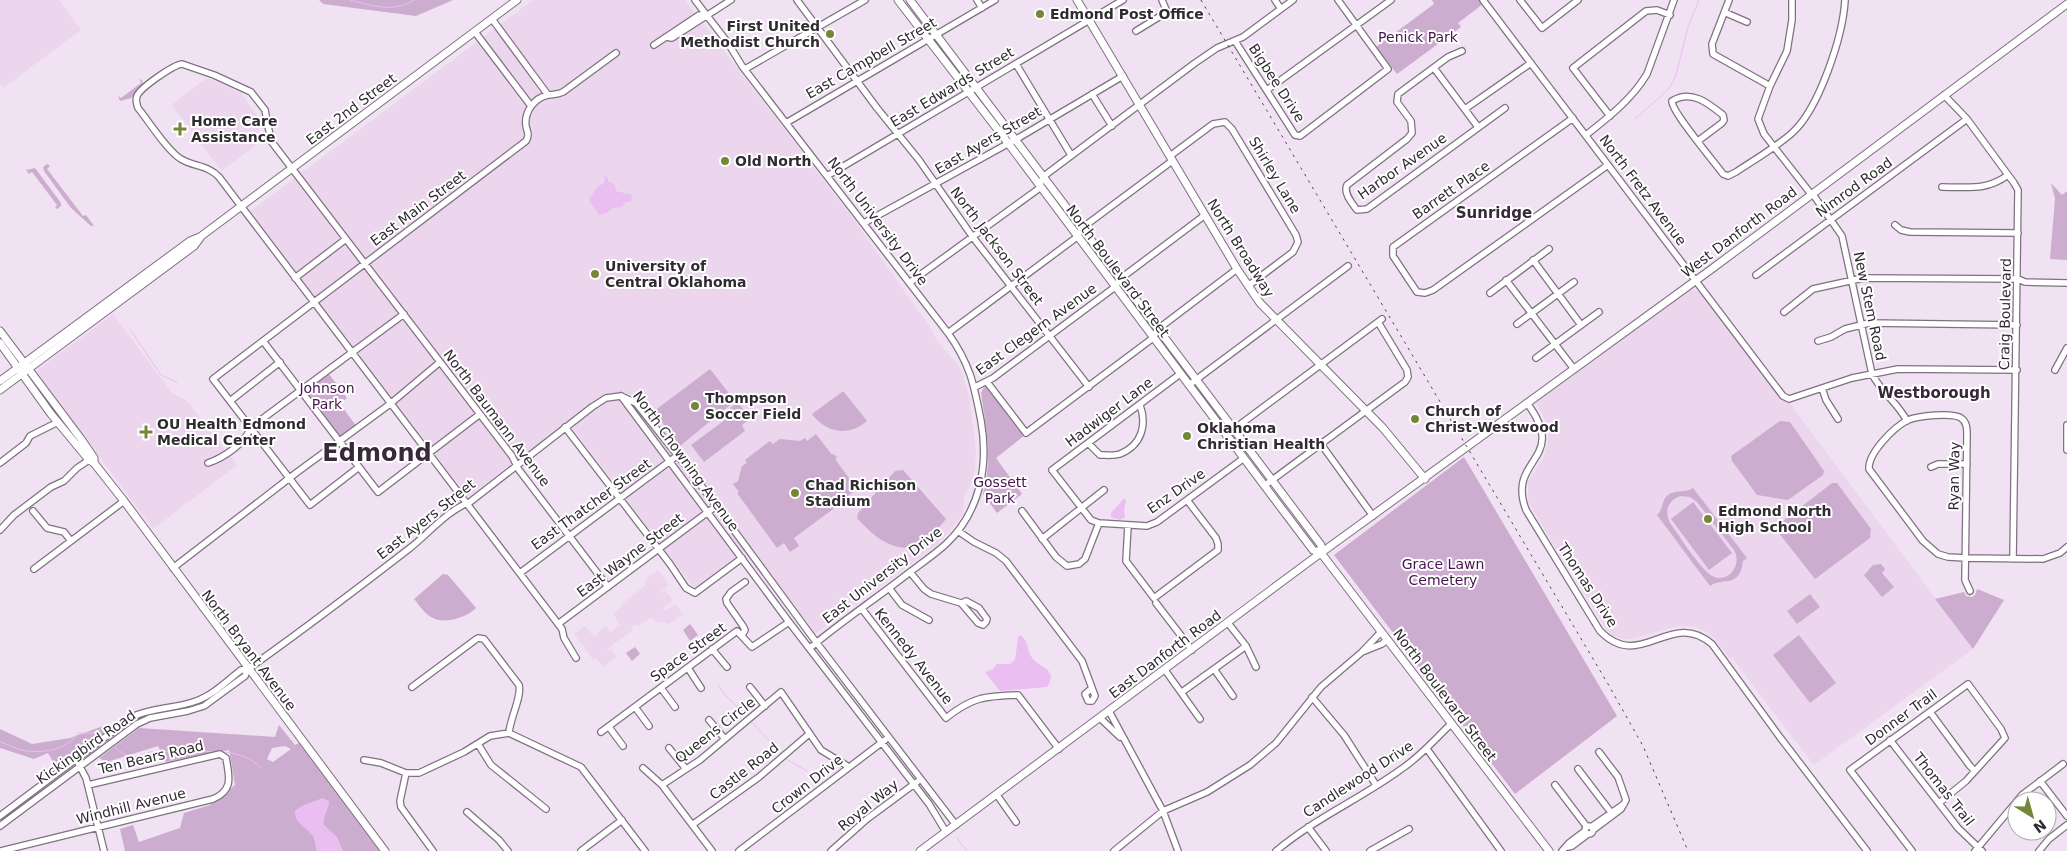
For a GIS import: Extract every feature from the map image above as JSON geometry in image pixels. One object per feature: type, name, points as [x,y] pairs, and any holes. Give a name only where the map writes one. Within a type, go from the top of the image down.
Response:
[{"type":"main road","name":"East 2nd Street","points":[[0,390],[94,312],[190,241],[200,237],[293,169],[517,0]]},
{"type":"main road","name":"North Boulevard Street","points":[[898,0],[1041,187],[1264,486],[1314,550],[1321,553],[1549,851]]},
{"type":"main road","name":"North Boulevard Street","points":[[910,0],[1321,545],[1321,553]]},
{"type":"main road","name":"North Broadway","points":[[1077,0],[1237,269],[1260,303],[1400,448],[1424,479]]},
{"type":"main road","name":"West Danforth Road","points":[[1424,479],[2067,4]]},
{"type":"main road","name":"East 2nd Street","points":[[0,381],[23,369],[91,324],[194,246],[200,237]]},
{"type":"main road","points":[[162,270],[163,266],[176,252]]},
{"type":"main road","points":[[91,324],[94,312]]},
{"type":"main road","points":[[0,331],[23,369],[58,422],[91,462],[94,458],[81,439],[23,369],[0,343]]},
{"type":"main road","points":[[1180,374],[1184,364]]},
{"type":"main road","points":[[1244,458],[1247,447]]},
{"type":"main road","name":"North Bryant Avenue","points":[[91,462],[124,502],[385,851]]},
{"type":"main road","name":"East Danforth Road","points":[[920,851],[1321,553],[1424,479]]},
{"type":"street","name":"North University Drive","points":[[695,0],[786,123],[948,333],[964,358],[975,387],[984,436],[984,462]]},
{"type":"street","points":[[654,44],[666,37],[672,38],[731,0]]},
{"type":"street","name":"North Jackson Street","points":[[797,0],[897,134],[919,160],[972,236],[1089,386]]},
{"type":"street","points":[[745,69],[865,0]]},
{"type":"street","points":[[977,0],[982,8]]},
{"type":"street","name":"East Campbell Street","points":[[786,123],[995,0]]},
{"type":"street","name":"East Edwards Street","points":[[828,176],[1123,0]]},
{"type":"street","points":[[1136,32],[1167,12],[1162,0]]},
{"type":"street","points":[[1275,0],[1281,9]]},
{"type":"street","points":[[909,283],[1041,187],[1040,184],[1044,176],[1210,52],[1235,41],[1293,0]]},
{"type":"street","points":[[1338,0],[1357,25]]},
{"type":"street","points":[[1267,90],[1391,0]]},
{"type":"street","name":"North Fretz Avenue","points":[[1483,0],[1783,396],[1790,398],[1822,388]]},
{"type":"street","points":[[1520,0],[1542,28],[1578,0]]},
{"type":"street","points":[[1586,135],[1610,116],[1637,90],[1644,78],[1670,16],[1674,0]]},
{"type":"street","points":[[1729,0],[1726,13],[1712,44],[1712,54],[1770,86],[1787,51],[1792,20],[1792,0]]},
{"type":"street","points":[[1698,141],[1722,123],[1724,120],[1722,115],[1698,97],[1692,96],[1672,101],[1674,109],[1698,141],[1723,174],[1728,176],[1792,133],[1807,115],[1824,80],[1836,47],[1845,0]]},
{"type":"street","points":[[1610,116],[1573,68],[1646,11],[1657,10],[1670,16]]},
{"type":"street","points":[[1726,13],[1747,22]]},
{"type":"street","points":[[492,19],[548,95]]},
{"type":"street","name":"Bigbee Drive","points":[[1235,41],[1295,135],[1300,136],[1388,69],[1357,25]]},
{"type":"street","points":[[475,32],[531,106],[548,95],[556,95],[563,92],[616,53]]},
{"type":"street","name":"Harbor Avenue","points":[[1462,51],[1448,57],[1398,94],[1397,102],[1411,121],[1412,133],[1407,139],[1347,185],[1345,189],[1357,210],[1367,209],[1505,108]]},
{"type":"street","points":[[1465,109],[1531,63]]},
{"type":"street","name":"North Baumann Avenue","points":[[576,658],[558,624],[520,573],[212,170],[182,160],[174,154],[138,108],[136,101],[140,92],[171,68],[182,64],[251,92],[261,104],[266,114],[271,141],[512,456],[517,466],[608,587]]},
{"type":"street","points":[[1016,64],[1072,155]]},
{"type":"street","points":[[1434,68],[1478,127]]},
{"type":"street","name":"East Ayers Street","points":[[864,224],[1016,140],[1123,76]]},
{"type":"street","name":"New Stem Road","points":[[1770,86],[1758,119],[1764,134],[1831,218],[1842,236],[1872,374],[1880,389],[1897,405],[1907,421]]},
{"type":"street","points":[[1092,94],[1112,126]]},
{"type":"street","name":"Craig Boulevard","points":[[1944,95],[1967,119],[2018,190],[2013,559]]},
{"type":"street","name":"East Main Street","points":[[230,401],[213,379],[526,141],[529,136],[526,119],[531,106]]},
{"type":"street","name":"Barrett Place","points":[[1573,118],[1393,247],[1393,256],[1417,292],[1425,293],[1448,279],[1608,164]]},
{"type":"street","name":"Nimrod Road","points":[[1756,275],[1967,119]]},
{"type":"street","name":"Shirley Lane","points":[[1171,158],[1213,124],[1221,122],[1228,124],[1296,235],[1298,242],[1293,252],[1248,286]]},
{"type":"street","points":[[948,333],[1077,237],[1082,228],[1171,158]]},
{"type":"street","points":[[1942,187],[1983,188],[2000,181],[2008,175]]},
{"type":"street","name":"East Clegern Avenue","points":[[975,387],[987,382],[1115,288],[1120,279],[1205,215]]},
{"type":"street","points":[[1895,225],[1901,230],[1910,232],[2018,233]]},
{"type":"street","points":[[295,278],[346,239]]},
{"type":"street","points":[[1490,293],[1549,249]]},
{"type":"street","points":[[1533,260],[1581,325]]},
{"type":"street","points":[[1188,385],[1348,266]]},
{"type":"street","points":[[987,382],[1026,433],[1152,338],[1158,329],[1237,269]]},
{"type":"street","points":[[1784,312],[1813,289],[1851,280],[1876,277],[2018,279],[2025,282],[2067,282]]},
{"type":"street","points":[[1506,280],[1574,369]]},
{"type":"street","points":[[1517,324],[1574,282]]},
{"type":"street","points":[[1536,358],[1599,312]]},
{"type":"street","points":[[208,463],[240,443],[248,436],[250,428],[404,314]]},
{"type":"street","points":[[1226,435],[1380,321],[1407,370],[1408,377],[1405,382],[1264,486]]},
{"type":"street","points":[[1818,341],[1831,337],[1845,329],[1869,323],[2017,325]]},
{"type":"street","points":[[264,341],[378,492],[480,414]]},
{"type":"street","points":[[2055,370],[2067,348]]},
{"type":"street","points":[[280,362],[230,401],[250,428],[310,505],[359,468]]},
{"type":"street","points":[[173,568],[390,404],[440,362]]},
{"type":"street","points":[[1838,418],[1826,400],[1822,388],[1872,374],[1908,368],[2017,370]]},
{"type":"street","name":"Hadwiger Lane","points":[[1052,470],[1180,374]]},
{"type":"street","name":"East Ayers Street","points":[[248,670],[331,609],[426,535],[461,505],[517,466],[600,401],[621,396]]},
{"type":"street","name":"North Chowning Avenue","points":[[621,396],[636,403],[678,455],[816,642],[956,825]]},
{"type":"street","name":"North Chowning Avenue","points":[[621,396],[789,622],[914,784],[946,832]]},
{"type":"street","name":"Thomas Drive","points":[[1527,403],[1538,416],[1543,432],[1543,440],[1540,453],[1524,475],[1520,490],[1522,499],[1526,510],[1600,632],[1613,642],[1626,647],[1640,646],[1674,633],[1686,632],[1705,638],[1712,644],[1779,736],[1867,851]]},
{"type":"street","points":[[1088,443],[1100,455],[1120,454],[1136,441],[1142,432],[1144,421],[1140,405]]},
{"type":"street","name":"Ryan Way","points":[[1907,421],[1923,416],[1960,418],[1967,427],[1965,580],[1970,591]]},
{"type":"street","points":[[1907,421],[1898,427],[1871,455],[1869,469],[1923,541],[1932,550],[1948,557],[2043,559],[2060,553],[2067,547]]},
{"type":"street","points":[[0,463],[26,443],[30,436],[58,422]]},
{"type":"street","points":[[2067,425],[2067,450]]},
{"type":"street","points":[[565,427],[659,549],[686,588],[695,593],[742,558]]},
{"type":"street","points":[[1321,444],[1373,516]]},
{"type":"street","name":"East Thatcher Street","points":[[520,573],[678,455]]},
{"type":"street","name":"Enz Drive","points":[[1052,470],[1091,520],[1147,526],[1187,500],[1244,458]]},
{"type":"street","points":[[0,530],[14,515],[52,487],[64,481],[77,468],[91,462]]},
{"type":"street","name":"East University Drive","points":[[810,648],[946,544],[958,530],[976,498],[984,462]]},
{"type":"street","points":[[1931,467],[1938,464],[1967,464]]},
{"type":"street","points":[[1042,539],[1104,490]]},
{"type":"street","points":[[1155,601],[1218,550],[1216,538],[1187,500]]},
{"type":"street","points":[[34,569],[124,502]]},
{"type":"street","name":"East Wayne Street","points":[[558,624],[716,506]]},
{"type":"street","points":[[33,511],[47,528],[64,532],[71,541]]},
{"type":"street","points":[[1022,511],[1056,557],[1067,566],[1079,564],[1085,559],[1099,522]]},
{"type":"street","points":[[1128,525],[1126,561],[1192,650]]},
{"type":"street","points":[[958,530],[1006,561],[1082,661],[1092,688]]},
{"type":"street","points":[[910,572],[924,589],[931,594],[976,606],[987,619],[986,622],[982,625],[978,623],[962,603]]},
{"type":"street","points":[[742,635],[744,626],[726,599],[731,592],[745,582]]},
{"type":"street","points":[[889,588],[902,606],[930,620]]},
{"type":"street","name":"Kennedy Avenue","points":[[862,609],[946,718],[968,701],[988,696],[1018,695],[1059,749]]},
{"type":"street","name":"Space Street","points":[[601,732],[737,632],[742,635],[749,645],[755,646],[789,622]]},
{"type":"street","points":[[1228,623],[1246,646],[1256,667]]},
{"type":"street","points":[[1114,851],[1163,811],[1207,792],[1250,765],[1276,742],[1326,682],[1362,652],[1381,632]]},
{"type":"street","points":[[412,687],[475,640],[484,639],[519,685],[519,694],[513,709],[509,733]]},
{"type":"street","points":[[1362,652],[1387,640]]},
{"type":"street","points":[[1182,692],[1246,646]]},
{"type":"street","points":[[712,649],[727,667]]},
{"type":"street","points":[[688,668],[701,688]]},
{"type":"street","points":[[1214,668],[1233,696]]},
{"type":"street","name":"Kickingbird Road","points":[[0,816],[132,717],[153,709],[187,704],[202,699],[241,670],[248,670],[245,676],[208,704],[188,711],[150,718],[137,724],[0,826]]},
{"type":"street","points":[[1165,670],[1200,719]]},
{"type":"street","name":"Donner Trail","points":[[1912,851],[1850,770],[1968,684],[2001,729],[2005,738],[1975,771]]},
{"type":"street","points":[[750,687],[765,706]]},
{"type":"street","points":[[660,688],[675,707]]},
{"type":"street","name":"Queens Circle","points":[[662,785],[725,739],[782,692],[809,734]]},
{"type":"street","points":[[1312,697],[1344,735],[1376,785]]},
{"type":"street","points":[[635,707],[649,726]]},
{"type":"street","points":[[1109,711],[1163,811],[1178,851]]},
{"type":"street","points":[[1930,712],[1975,771],[1939,803]]},
{"type":"street","points":[[1100,718],[1122,738]]},
{"type":"street","points":[[709,720],[725,739]]},
{"type":"street","name":"Candlewood Drive","points":[[1276,851],[1308,827],[1399,771],[1427,749],[1451,724]]},
{"type":"street","points":[[609,727],[623,746]]},
{"type":"street","points":[[364,760],[381,763],[406,772],[419,773],[431,769],[490,736],[509,733],[581,767],[645,851]]},
{"type":"street","points":[[809,734],[821,750],[849,767]]},
{"type":"street","name":"Castle Road","points":[[692,824],[759,776],[809,734]]},
{"type":"street","name":"Crown Drive","points":[[739,851],[889,737]]},
{"type":"street","name":"Thomas Trail","points":[[1890,740],[1958,828],[1978,850]]},
{"type":"street","points":[[478,744],[491,765],[546,809]]},
{"type":"street","points":[[669,748],[686,769]]},
{"type":"street","points":[[1427,749],[1501,851]]},
{"type":"street","points":[[1565,849],[1572,846],[1589,830],[1624,804],[1625,796],[1618,777],[1599,752]]},
{"type":"street","name":"Ten Bears Road","points":[[88,785],[220,754]]},
{"type":"street","name":"Windhill Avenue","points":[[1,851],[98,828],[218,796],[226,790],[229,779],[226,758],[220,754]]},
{"type":"street","points":[[75,759],[80,765],[88,785],[104,851]]},
{"type":"street","points":[[1978,850],[2016,802],[2063,764]]},
{"type":"street","points":[[643,768],[662,785],[712,851]]},
{"type":"street","points":[[1578,768],[1611,814]]},
{"type":"street","points":[[406,772],[400,801],[401,807],[433,851]]},
{"type":"street","name":"Royal Way","points":[[834,850],[867,820],[920,779]]},
{"type":"street","points":[[2040,781],[2067,816]]},
{"type":"street","points":[[46,782],[50,788]]},
{"type":"street","points":[[1555,785],[1589,830]]},
{"type":"street","points":[[997,795],[1016,822]]},
{"type":"street","points":[[23,798],[28,804]]},
{"type":"street","points":[[467,812],[499,840],[508,851]]},
{"type":"street","points":[[582,851],[622,820]]},
{"type":"street","points":[[2039,851],[2049,839],[2067,825]]},
{"type":"street","points":[[1308,827],[1326,851]]},
{"type":"street","points":[[1370,851],[1409,829]]},
{"type":"shaded area","points":[[0,0],[59,0],[81,30],[3,88],[0,84]]},
{"type":"shaded area","name":"University of Central Oklahoma","points":[[533,0],[685,0],[855,221],[930,327],[938,342],[960,367],[969,395],[976,451],[975,469],[964,498],[963,514],[942,540],[930,550],[815,634],[750,547],[694,588],[567,421],[468,497],[249,212]]},
{"type":"shaded area","points":[[207,78],[241,93],[257,115],[260,137],[258,143],[222,171],[171,105]]},
{"type":"shaded area","points":[[605,175],[608,181],[615,185],[616,191],[632,195],[631,202],[626,202],[621,207],[613,208],[607,213],[599,215],[589,200],[596,188],[604,183]]},
{"type":"shaded area","name":"Edmond North High School","points":[[1692,289],[1700,292],[1761,373],[1781,397],[1791,405],[1973,649],[1814,765],[1732,658],[1728,657],[1716,640],[1705,631],[1695,627],[1679,626],[1631,639],[1613,636],[1606,629],[1572,573],[1568,561],[1561,557],[1528,502],[1528,481],[1543,459],[1548,443],[1548,427],[1536,401]]},
{"type":"shaded area","name":"OU Health Edmond Medical Center","points":[[113,314],[173,394],[186,400],[237,465],[153,529],[36,371]]},
{"type":"shaded area","points":[[1124,498],[1126,501],[1125,517],[1120,520],[1111,517],[1111,513]]},
{"type":"shaded area","points":[[658,570],[669,585],[659,593],[665,590],[673,601],[663,610],[675,604],[683,614],[668,625],[666,623],[657,623],[651,617],[638,626],[636,624],[631,628],[633,630],[607,649],[608,651],[611,649],[617,657],[603,667],[596,658],[593,660],[584,648],[586,646],[583,646],[574,634],[585,626],[594,637],[604,627],[607,626],[610,632],[620,625],[613,614],[622,604],[646,585],[644,581]]},
{"type":"shaded area","points":[[1020,635],[1025,639],[1034,660],[1051,675],[1050,680],[1047,687],[1000,691],[985,672],[993,669],[997,664],[1010,664],[1015,660]]},
{"type":"shaded area","points":[[322,798],[329,801],[324,825],[337,837],[343,851],[317,851],[313,836],[295,815],[295,811],[298,808]]},
{"type":"green space","points":[[319,0],[453,0],[416,16],[323,4]]},
{"type":"green space","name":"Penick Park","points":[[1432,0],[1479,0],[1483,4],[1458,23],[1461,27],[1397,74],[1376,47],[1434,4]]},
{"type":"green space","points":[[140,79],[143,85],[131,98],[120,101],[118,96],[121,98],[141,83]]},
{"type":"green space","points":[[47,164],[50,166],[47,169],[83,216],[86,215],[94,226],[91,226],[71,208],[44,171],[43,167]]},
{"type":"green space","points":[[35,168],[61,203],[61,206],[57,209],[55,208],[57,205],[32,172],[29,174],[26,170]]},
{"type":"green space","points":[[2051,183],[2062,195],[2067,191],[2067,260],[2050,259],[2055,199]]},
{"type":"green space","name":"Thompson Soccer Field","points":[[710,369],[735,401],[680,446],[654,411]]},
{"type":"green space","name":"Johnson Park","points":[[329,374],[347,398],[340,404],[357,427],[341,437],[308,394],[309,389]]},
{"type":"green space","name":"Gossett Park","points":[[984,387],[988,387],[1025,435],[996,458],[1022,494],[997,513],[983,494],[988,468],[981,393]]},
{"type":"green space","points":[[844,392],[867,421],[853,429],[838,431],[824,425],[812,414]]},
{"type":"green space","points":[[738,402],[750,419],[742,425],[745,431],[704,462],[691,445],[733,414],[730,408]]},
{"type":"green space","points":[[1780,421],[1790,422],[1824,471],[1823,475],[1788,500],[1757,495],[1732,461],[1731,456]]},
{"type":"green space","name":"Chad Richison Stadium","points":[[816,434],[832,455],[834,454],[837,458],[835,459],[857,489],[794,538],[799,546],[790,552],[784,543],[777,548],[737,493],[739,492],[733,484],[738,481],[742,466],[747,463],[745,460],[770,441],[773,444],[780,439],[800,441],[805,438],[807,441]]},
{"type":"green space","name":"Grace Lawn Cemetery","points":[[1464,457],[1617,716],[1515,794],[1334,555]]},
{"type":"green space","points":[[903,470],[946,519],[935,533],[921,544],[903,548],[894,546],[878,537],[857,518],[858,513],[895,471]]},
{"type":"green space","points":[[1832,483],[1837,483],[1871,529],[1870,538],[1815,579],[1778,532],[1779,524]]},
{"type":"green space","points":[[1693,488],[1747,558],[1743,561],[1738,575],[1730,581],[1715,583],[1710,586],[1657,515],[1669,494]],"holes":[[[1681,496],[1690,497],[1697,502],[1734,550],[1736,564],[1730,574],[1725,577],[1714,577],[1708,573],[1668,519],[1667,510],[1670,503]]]},
{"type":"green space","points":[[1693,502],[1732,553],[1709,570],[1671,519]]},
{"type":"green space","points":[[1881,564],[1885,569],[1882,573],[1894,587],[1882,597],[1864,575],[1873,565]]},
{"type":"green space","points":[[443,574],[448,575],[476,608],[472,612],[455,619],[436,619],[424,611],[414,599]]},
{"type":"green space","points":[[1977,589],[2004,600],[1973,649],[1935,599],[1964,592],[1966,596],[1972,597]]},
{"type":"green space","points":[[1810,594],[1820,607],[1797,624],[1787,611]]},
{"type":"green space","points":[[690,624],[698,635],[690,641],[683,630]]},
{"type":"green space","points":[[1799,635],[1836,683],[1810,703],[1773,655]]},
{"type":"green space","points":[[635,647],[640,654],[632,661],[626,653]]},
{"type":"green space","points":[[279,725],[295,745],[299,743],[381,851],[125,851],[120,829],[133,825],[139,842],[180,828],[184,813],[210,805],[235,785],[229,750],[166,762],[158,746],[107,762],[99,758],[139,728],[275,737]],"holes":[[[285,746],[291,749],[273,762],[267,759],[272,748]]]},
{"type":"green space","points":[[103,726],[106,733],[57,768],[48,753],[34,759],[0,748],[0,729],[32,744],[70,738]]},
{"type":"waterway","points":[[350,0],[383,7],[398,6],[414,0]]},
{"type":"waterway","points":[[1635,119],[1669,89],[1676,75],[1688,27],[1699,0]]},
{"type":"waterway","points":[[130,329],[161,375],[177,382]]},
{"type":"waterway","points":[[718,685],[725,695],[748,717]]},
{"type":"waterway","points":[[750,720],[781,754]]},
{"type":"waterway","points":[[0,742],[23,750],[48,751],[62,747],[78,733],[100,735]]},
{"type":"waterway","points":[[112,745],[131,757],[159,751],[226,752],[245,757],[262,769]]},
{"type":"waterway","points":[[786,759],[807,771]]},
{"type":"waterway","points":[[957,838],[967,851]]},
{"type":"railway","points":[[1201,0],[1608,684],[1643,746],[1688,851]]},
{"type":"place","name":"Edmond Post Office","points":[[1040,14]]},
{"type":"place","name":"First United Methodist Church","points":[[830,34]]},
{"type":"place","name":"Home Care Assistance","points":[[180,129]]},
{"type":"place","name":"Old North","points":[[725,161]]},
{"type":"place","name":"University of Central Oklahoma","points":[[595,274]]},
{"type":"place","name":"Thompson Soccer Field","points":[[695,406]]},
{"type":"place","name":"Church of Christ-Westwood","points":[[1415,419]]},
{"type":"place","name":"OU Health Edmond Medical Center","points":[[146,432]]},
{"type":"place","name":"Oklahoma Christian Health","points":[[1187,436]]},
{"type":"place","name":"Chad Richison Stadium","points":[[795,493]]},
{"type":"place","name":"Edmond North High School","points":[[1708,519]]},
{"type":"district","name":"Sunridge","points":[[1494,213]]},
{"type":"district","name":"Westborough","points":[[1934,393]]},
{"type":"district","name":"Edmond","points":[[377,453]]}]
